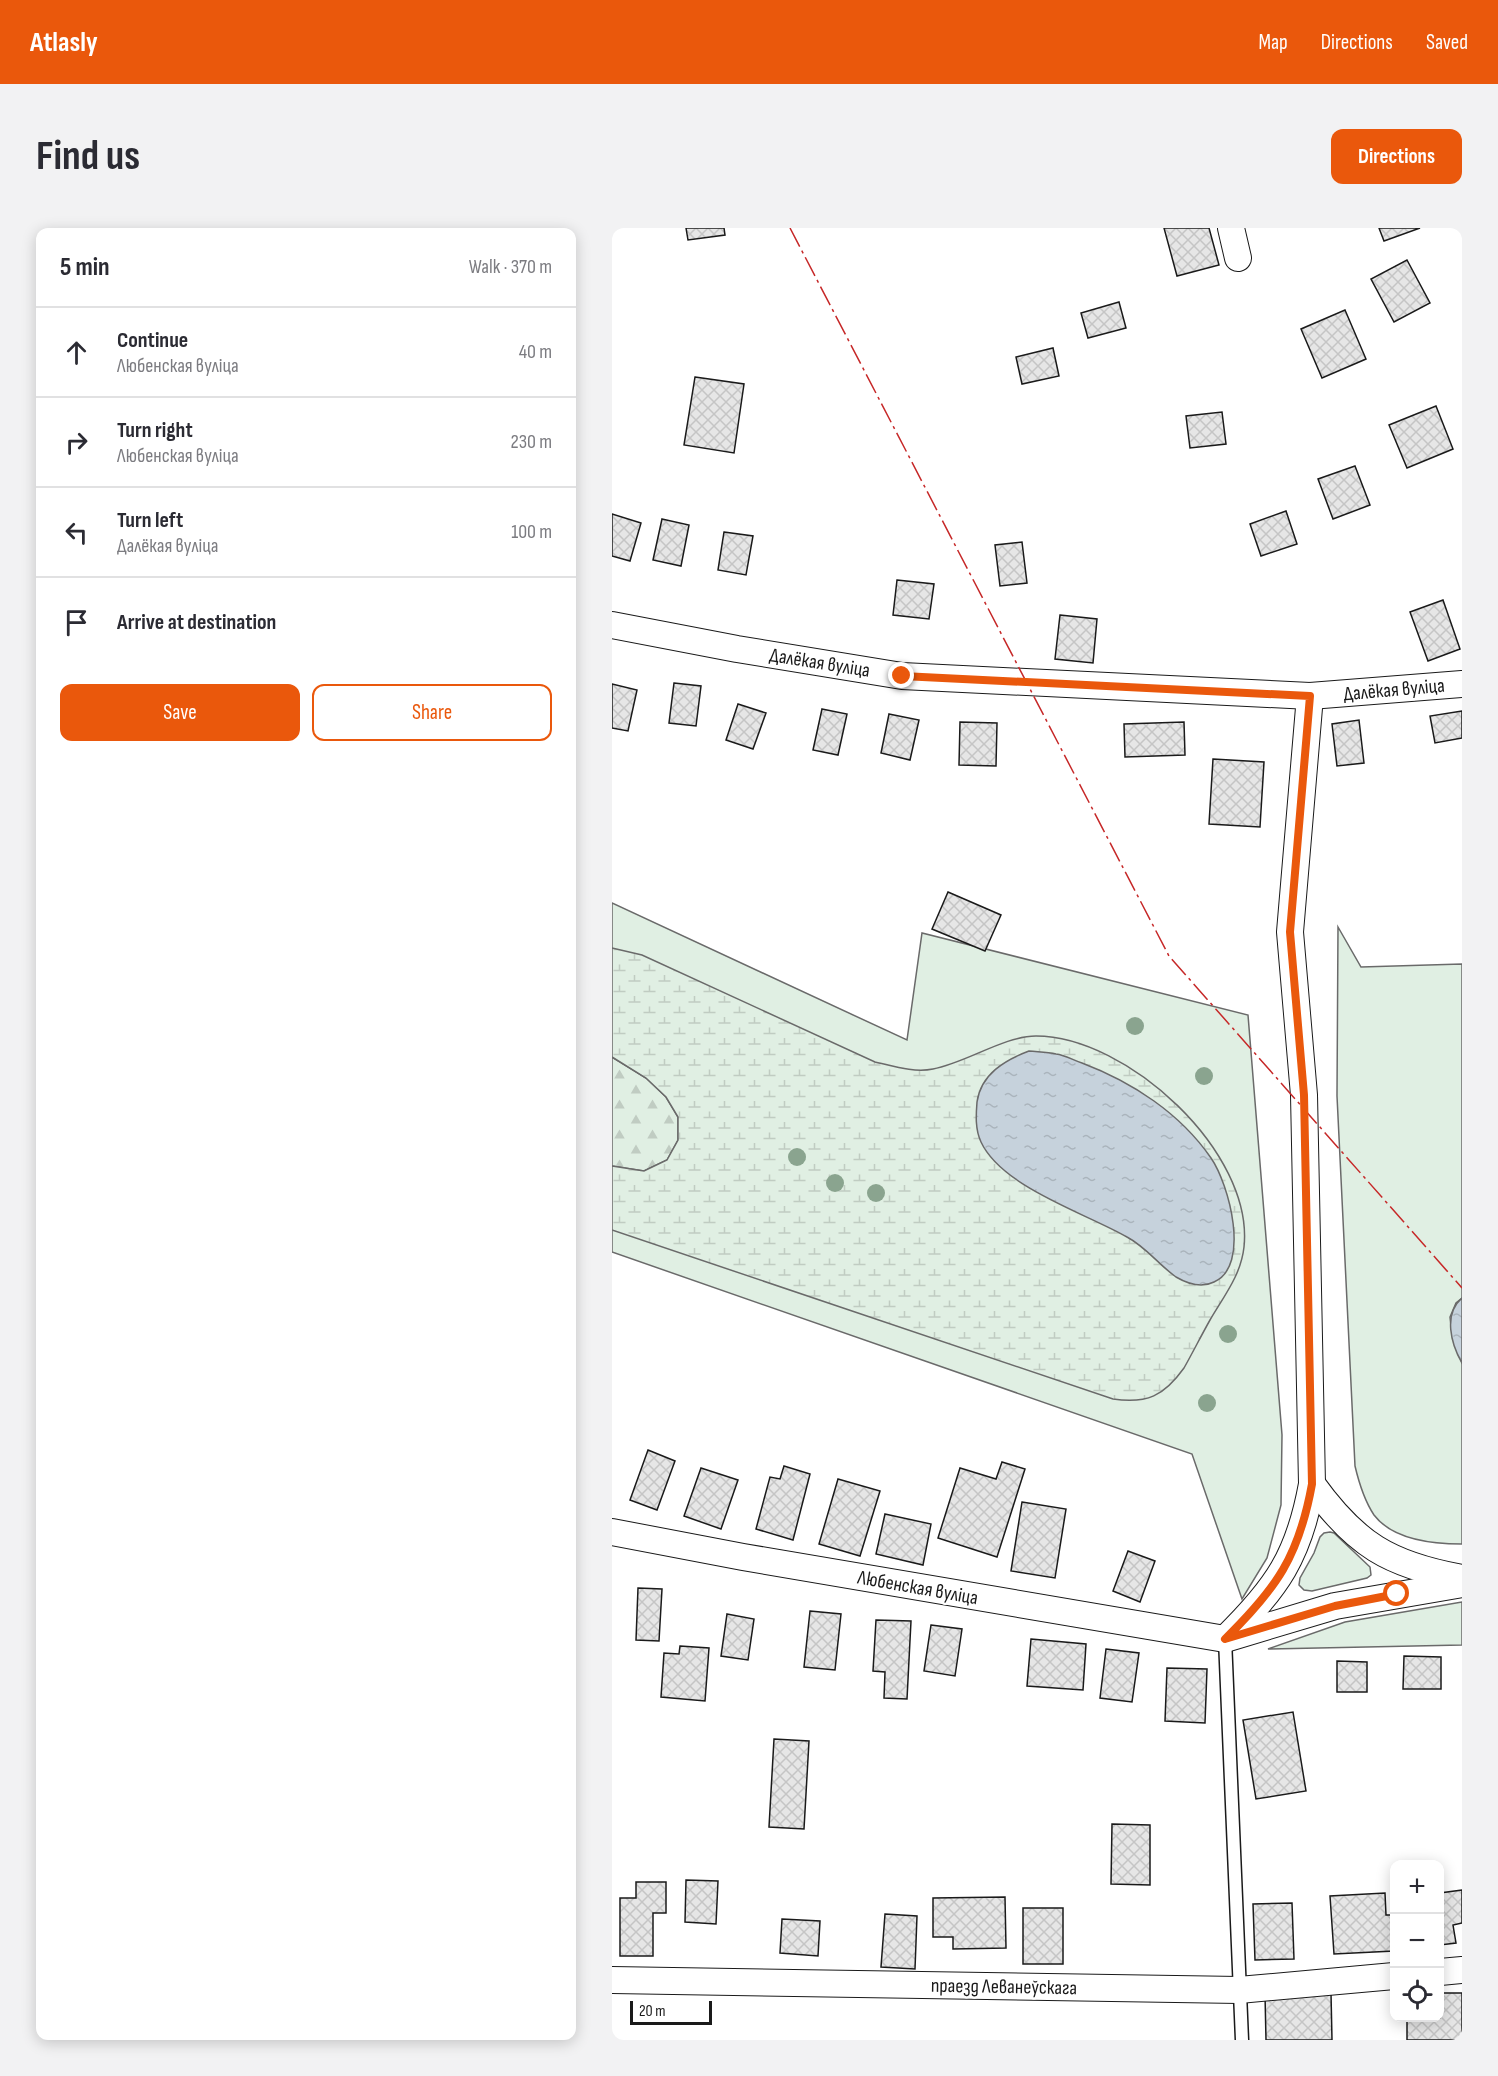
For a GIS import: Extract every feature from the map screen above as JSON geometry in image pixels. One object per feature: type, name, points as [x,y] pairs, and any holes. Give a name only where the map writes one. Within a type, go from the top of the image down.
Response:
[{"type":"street","points":[[1231,228],[1238,258]]},
{"type":"street","name":"Далёкая вуліца","points":[[612,625],[737,649],[902,676],[1310,696],[1462,684]]},
{"type":"street","points":[[1225,1639],[1264,1597],[1286,1566],[1298,1542],[1312,1484],[1304,1095],[1290,932],[1310,696]]},
{"type":"street","points":[[1312,1484],[1333,1513],[1356,1536],[1382,1553],[1410,1566],[1462,1578]]},
{"type":"street","name":"Любенская вуліца","points":[[612,1532],[743,1557],[1225,1639],[1335,1606],[1462,1584]]},
{"type":"street","points":[[1444,1972],[1462,1970]]},
{"type":"street","name":"праезд Леванеўскага","points":[[612,1980],[1239,1990],[1390,1976]]},
{"type":"lane","points":[[1225,1639],[1242,2040]]},
{"type":"green space","points":[[612,903],[907,1040],[922,933],[1248,1015],[1282,1435],[1281,1505],[1267,1558],[1242,1599],[1192,1454],[612,1252]]},
{"type":"green space","points":[[1338,927],[1361,967],[1462,964],[1462,1298],[1456,1303],[1450,1317],[1462,1363],[1462,1544],[1414,1539],[1382,1523],[1367,1503],[1355,1466],[1337,1096]]},
{"type":"green space","points":[[612,948],[642,955],[875,1062],[911,1070],[933,1069],[1011,1040],[1036,1036],[1071,1041],[1108,1056],[1144,1078],[1178,1106],[1207,1138],[1229,1174],[1242,1211],[1244,1247],[1239,1267],[1177,1378],[1162,1391],[1145,1399],[1113,1399],[612,1230],[612,1166],[644,1171],[667,1160],[678,1140],[678,1117],[666,1097],[646,1078],[612,1057]]},
{"type":"green space","points":[[612,1057],[646,1078],[666,1097],[678,1117],[678,1140],[667,1160],[644,1171],[612,1166]]},
{"type":"green space","points":[[1330,1532],[1334,1533],[1370,1567],[1371,1575],[1367,1578],[1312,1591],[1304,1590],[1299,1585],[1300,1578],[1320,1537]]},
{"type":"green space","points":[[1462,1602],[1462,1645],[1268,1649],[1345,1622]]},
{"type":"water","points":[[1029,1051],[1063,1055],[1119,1080],[1170,1113],[1199,1142],[1218,1170],[1230,1204],[1234,1243],[1232,1260],[1225,1273],[1214,1282],[1205,1285],[1190,1283],[1176,1277],[1134,1241],[1025,1186],[992,1158],[981,1142],[976,1122],[979,1092],[983,1083],[996,1069]]},
{"type":"water","points":[[1462,1298],[1462,1363],[1452,1338],[1451,1321],[1452,1312]]},
{"type":"building","points":[[686,228],[724,228],[725,235],[688,240]]},
{"type":"building","points":[[1164,228],[1209,228],[1219,265],[1177,276]]},
{"type":"building","points":[[1379,228],[1420,228],[1384,241]]},
{"type":"building","points":[[1407,260],[1430,303],[1394,322],[1371,279]]},
{"type":"building","points":[[1119,302],[1126,328],[1088,338],[1081,313]]},
{"type":"building","points":[[1345,310],[1366,359],[1322,378],[1301,329]]},
{"type":"building","points":[[1053,348],[1059,376],[1022,384],[1016,357]]},
{"type":"building","points":[[695,377],[744,384],[734,453],[684,445]]},
{"type":"building","points":[[1436,406],[1453,449],[1407,468],[1389,425]]},
{"type":"building","points":[[1222,412],[1226,444],[1190,448],[1186,416]]},
{"type":"building","points":[[1355,466],[1370,505],[1333,519],[1318,479]]},
{"type":"building","points":[[1286,511],[1297,544],[1261,556],[1250,524]]},
{"type":"building","points":[[612,514],[641,523],[630,561],[612,556]]},
{"type":"building","points":[[662,519],[689,525],[681,566],[653,560]]},
{"type":"building","points":[[724,532],[753,536],[746,575],[718,570]]},
{"type":"building","points":[[1022,542],[1027,583],[1000,586],[995,545]]},
{"type":"building","points":[[897,580],[934,584],[929,619],[893,615]]},
{"type":"building","points":[[1443,600],[1460,649],[1428,661],[1410,612]]},
{"type":"building","points":[[1060,615],[1097,619],[1093,663],[1055,659]]},
{"type":"building","points":[[674,683],[701,686],[696,726],[669,723]]},
{"type":"building","points":[[612,684],[637,690],[628,731],[612,728]]},
{"type":"building","points":[[738,704],[766,713],[753,749],[726,740]]},
{"type":"building","points":[[822,709],[847,714],[838,755],[813,750]]},
{"type":"building","points":[[1462,711],[1462,738],[1435,743],[1430,716]]},
{"type":"building","points":[[889,714],[919,720],[910,760],[881,753]]},
{"type":"building","points":[[1359,720],[1364,763],[1337,766],[1332,724]]},
{"type":"building","points":[[960,722],[997,723],[996,766],[959,765]]},
{"type":"building","points":[[1184,722],[1185,755],[1125,757],[1124,724]]},
{"type":"building","points":[[1213,759],[1264,762],[1260,827],[1209,824]]},
{"type":"building","points":[[948,892],[1001,915],[985,951],[932,929]]},
{"type":"building","points":[[648,1450],[675,1461],[657,1510],[630,1500]]},
{"type":"building","points":[[1002,1462],[1025,1469],[997,1557],[938,1538],[960,1468],[996,1479]]},
{"type":"building","points":[[784,1466],[810,1474],[793,1540],[756,1529],[770,1477],[780,1479]]},
{"type":"building","points":[[701,1468],[738,1480],[721,1529],[684,1516]]},
{"type":"building","points":[[838,1479],[880,1491],[860,1556],[819,1544]]},
{"type":"building","points":[[1022,1502],[1066,1509],[1055,1578],[1011,1571]]},
{"type":"building","points":[[885,1514],[931,1524],[923,1565],[876,1554]]},
{"type":"building","points":[[1128,1551],[1155,1561],[1140,1602],[1113,1591]]},
{"type":"building","points":[[638,1588],[662,1589],[659,1641],[636,1640]]},
{"type":"building","points":[[810,1611],[841,1614],[835,1670],[804,1667]]},
{"type":"building","points":[[727,1614],[754,1619],[748,1660],[721,1656]]},
{"type":"building","points":[[876,1620],[911,1621],[907,1699],[884,1698],[885,1672],[873,1671]]},
{"type":"building","points":[[931,1625],[962,1629],[955,1676],[924,1671]]},
{"type":"building","points":[[1031,1639],[1086,1644],[1083,1690],[1027,1686]]},
{"type":"building","points":[[680,1646],[709,1648],[705,1701],[661,1697],[664,1653],[679,1654]]},
{"type":"building","points":[[1106,1649],[1139,1653],[1132,1702],[1100,1698]]},
{"type":"building","points":[[1404,1656],[1441,1657],[1441,1689],[1403,1689]]},
{"type":"building","points":[[1337,1661],[1367,1662],[1367,1692],[1337,1692]]},
{"type":"building","points":[[1167,1668],[1207,1669],[1205,1723],[1165,1721]]},
{"type":"building","points":[[1293,1712],[1306,1791],[1256,1799],[1243,1720]]},
{"type":"building","points":[[774,1739],[809,1741],[804,1829],[769,1827]]},
{"type":"building","points":[[1112,1824],[1150,1825],[1150,1885],[1111,1884]]},
{"type":"building","points":[[686,1880],[718,1881],[716,1924],[685,1922]]},
{"type":"building","points":[[636,1882],[666,1882],[666,1913],[653,1913],[653,1956],[620,1956],[620,1898],[636,1898]]},
{"type":"building","points":[[1462,1890],[1462,1923],[1453,1925],[1456,1943],[1444,1944],[1444,1914],[1444,1892]]},
{"type":"building","points":[[1385,1893],[1386,1915],[1390,1915],[1390,1951],[1334,1954],[1330,1896]]},
{"type":"building","points":[[1005,1897],[1006,1948],[953,1949],[953,1937],[933,1937],[933,1898]]},
{"type":"building","points":[[1292,1903],[1294,1959],[1255,1960],[1253,1904]]},
{"type":"building","points":[[1023,1908],[1063,1908],[1063,1964],[1023,1964]]},
{"type":"building","points":[[885,1914],[917,1916],[915,1969],[881,1967]]},
{"type":"building","points":[[782,1919],[820,1921],[818,1956],[780,1953]]},
{"type":"building","points":[[1331,1993],[1332,2040],[1266,2040],[1265,1994]]},
{"type":"building","points":[[1444,1993],[1462,1993],[1462,2040],[1407,2040],[1407,2022],[1444,2022]]},
{"type":"power","points":[[790,228],[1169,956],[1462,1288]]},
{"type":"route","points":[[902,676],[1310,696],[1290,932],[1304,1095],[1312,1484],[1298,1542],[1286,1566],[1251,1613],[1225,1639],[1335,1606],[1397,1594]]}]
